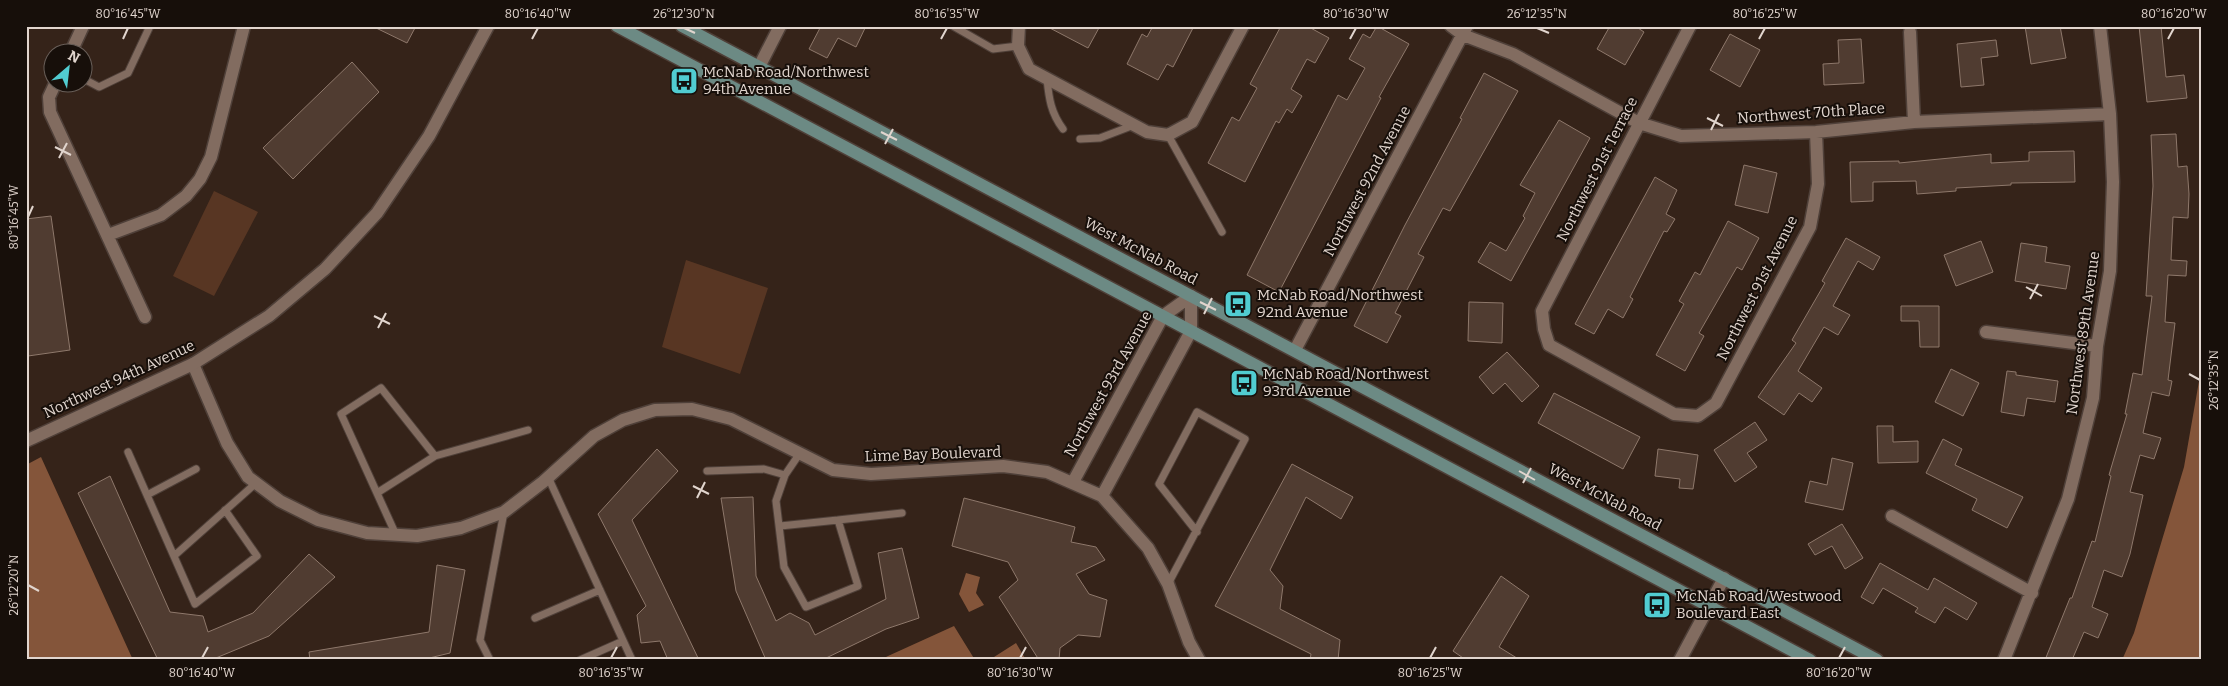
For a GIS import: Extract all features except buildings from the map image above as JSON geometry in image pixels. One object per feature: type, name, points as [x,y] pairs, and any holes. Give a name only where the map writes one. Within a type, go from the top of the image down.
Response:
[{"type":"main road","points":[[617,26],[1810,660]]},
{"type":"main road","name":"West McNab Road","points":[[682,26],[1877,660]]},
{"type":"street","points":[[76,42],[83,26]]},
{"type":"street","points":[[108,236],[161,215],[186,196],[200,179],[211,157],[244,26]]},
{"type":"street","name":"Northwest 94th Avenue","points":[[26,441],[193,364],[276,310],[325,269],[377,213],[430,136],[488,26]]},
{"type":"street","points":[[759,67],[780,26]]},
{"type":"street","points":[[1019,26],[1018,46],[1029,69],[1147,132],[1168,135],[1192,122],[1243,26]]},
{"type":"street","name":"Northwest 70th Place","points":[[1451,26],[1465,30],[1512,54],[1639,123],[1681,136],[1816,132],[1914,122],[2110,114]]},
{"type":"street","name":"Northwest 91st Terrace","points":[[1690,26],[1542,311],[1544,329],[1550,344],[1674,414],[1698,416]]},
{"type":"street","name":"Northwest 89th Avenue","points":[[2004,660],[2068,499],[2093,398],[2097,346],[2110,272],[2113,182],[2110,114],[2100,26]]},
{"type":"street","name":"Northwest 92nd Avenue","points":[[1295,350],[1465,30]]},
{"type":"street","points":[[1910,32],[1914,122]]},
{"type":"street","points":[[51,92],[49,97],[50,112],[145,317]]},
{"type":"street","name":"Northwest 91st Avenue","points":[[1698,416],[1716,403],[1810,227],[1818,184],[1816,132]]},
{"type":"street","points":[[1102,496],[1191,331],[1191,296]]},
{"type":"street","name":"Northwest 93rd Avenue","points":[[1073,482],[1163,316],[1191,296]]},
{"type":"street","points":[[1986,332],[2097,346]]},
{"type":"street","name":"Lime Bay Boulevard","points":[[193,364],[227,443],[248,477],[280,501],[318,520],[367,533],[417,536],[461,528],[504,512],[548,477],[594,436],[623,420],[655,410],[692,409],[731,419],[833,470],[871,474],[1003,466],[1047,472],[1102,496],[1148,548],[1168,584],[1189,642],[1199,660]]},
{"type":"street","points":[[1892,516],[2032,593]]},
{"type":"street","points":[[1680,660],[1724,578]]},
{"type":"lane","points":[[92,83],[99,87],[128,73],[150,26]]},
{"type":"lane","points":[[953,26],[994,49],[1018,46]]},
{"type":"lane","points":[[1047,79],[1050,106],[1055,118],[1063,129]]},
{"type":"lane","points":[[1080,139],[1100,138],[1134,125]]},
{"type":"lane","points":[[1168,135],[1222,232]]},
{"type":"lane","points":[[396,535],[341,414],[381,388],[435,456]]},
{"type":"lane","points":[[1168,584],[1197,532],[1245,439],[1197,412],[1159,484],[1197,532]]},
{"type":"lane","points":[[377,493],[435,456],[528,430]]},
{"type":"lane","points":[[128,452],[195,604],[257,556],[225,510]]},
{"type":"lane","points":[[800,453],[785,475],[776,501],[784,567],[806,607],[858,586],[838,520]]},
{"type":"lane","points":[[147,495],[196,469]]},
{"type":"lane","points":[[707,471],[764,469],[785,475]]},
{"type":"lane","points":[[548,477],[632,660]]},
{"type":"lane","points":[[174,556],[256,483]]},
{"type":"lane","points":[[490,660],[480,640],[504,512]]},
{"type":"lane","points":[[780,526],[902,514]]},
{"type":"lane","points":[[536,618],[600,590]]},
{"type":"lane","points":[[580,660],[623,641]]},
{"type":"shaded area","points":[[214,191],[258,212],[214,296],[173,276]]},
{"type":"shaded area","points":[[686,260],[768,288],[740,374],[662,347]]},
{"type":"shaded area","points":[[2202,364],[2202,660],[2122,660],[2134,633],[2184,467]]},
{"type":"shaded area","points":[[41,457],[133,660],[26,660],[26,465]]},
{"type":"shaded area","points":[[966,573],[980,577],[976,593],[984,605],[969,612],[959,594]]},
{"type":"shaded area","points":[[954,626],[975,660],[880,660],[888,656]]},
{"type":"shaded area","points":[[1016,643],[1026,660],[996,660],[994,657]]},
{"type":"place","name":"McNab Road/Northwest 94th Avenue","points":[[684,81]]},
{"type":"place","name":"McNab Road/Northwest 92nd Avenue","points":[[1238,304]]},
{"type":"place","name":"McNab Road/Northwest 93rd Avenue","points":[[1244,383]]},
{"type":"place","name":"McNab Road/Westwood Boulevard East","points":[[1657,605]]}]
